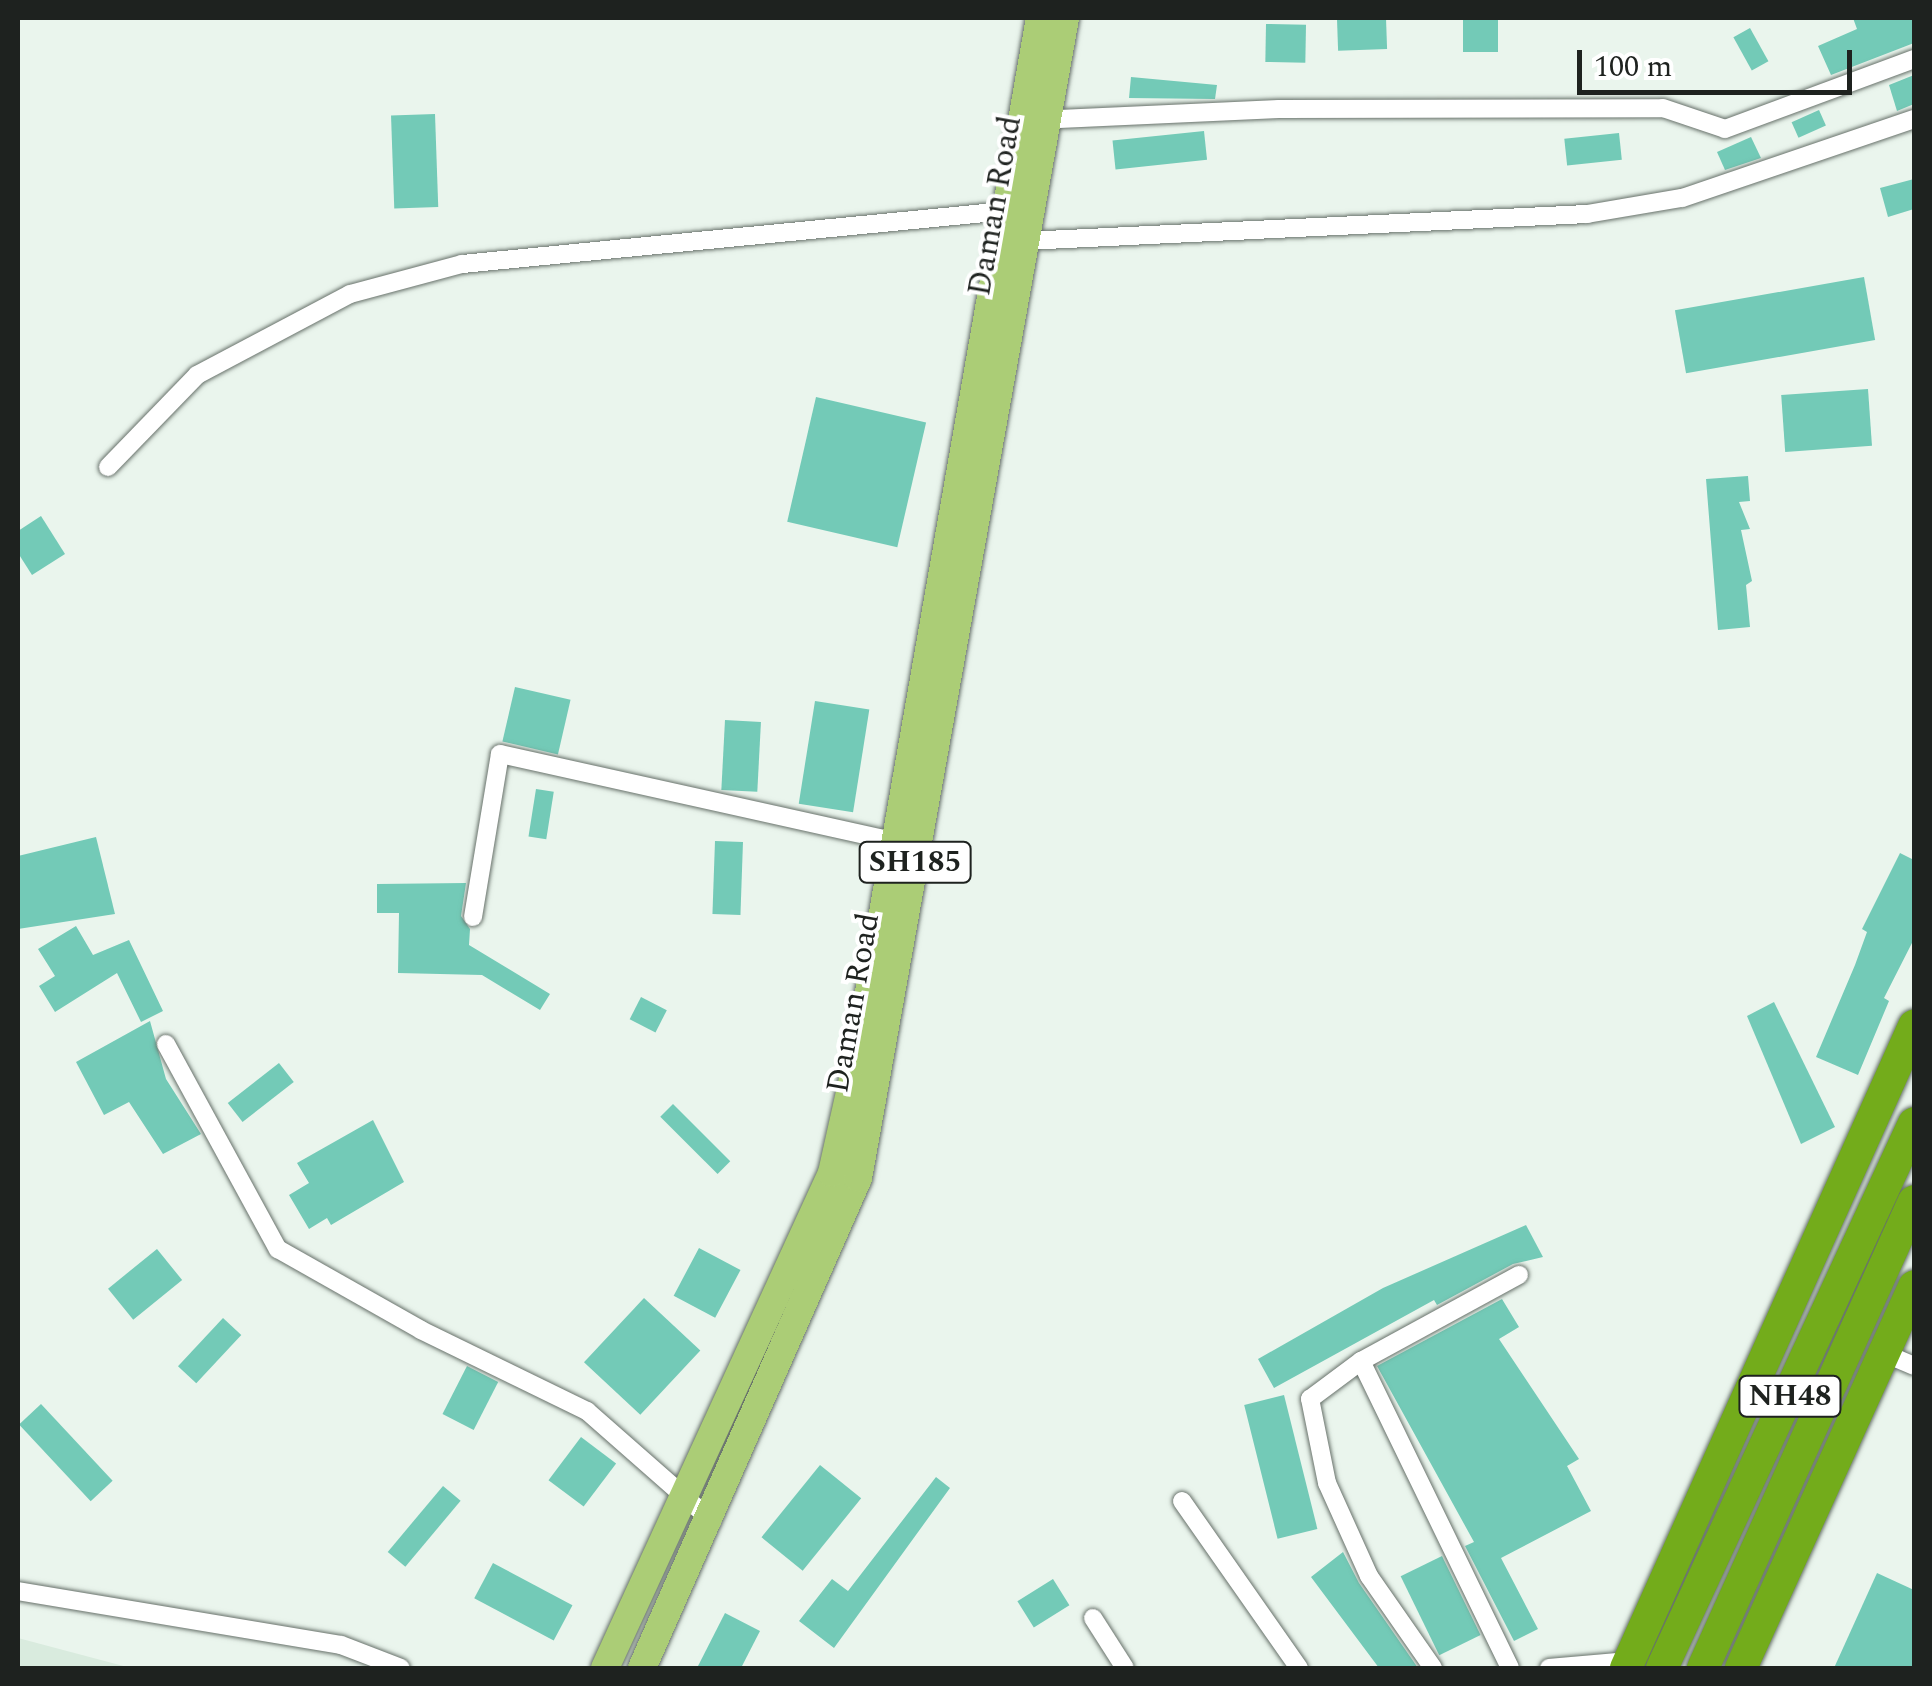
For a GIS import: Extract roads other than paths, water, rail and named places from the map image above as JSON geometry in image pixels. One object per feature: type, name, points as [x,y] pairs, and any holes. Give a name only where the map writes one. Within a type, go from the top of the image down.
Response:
[{"type":"highway","points":[[1628,1665],[1914,1026]]},
{"type":"highway","name":"NH48","points":[[1662,1668],[1914,1123]]},
{"type":"highway","name":"NH48","points":[[1703,1668],[1914,1202]]},
{"type":"highway","points":[[1742,1668],[1900,1360],[1914,1286]]},
{"type":"main road","points":[[1035,120],[1040,18]]},
{"type":"main road","name":"Daman Road","points":[[642,1668],[712,1521],[858,1178],[905,843],[1020,221],[1035,120],[1065,18]]},
{"type":"main road","points":[[605,1668],[832,1172],[905,843],[1020,221]]},
{"type":"street","points":[[1035,120],[1279,108],[1663,108],[1726,128],[1914,59]]},
{"type":"street","points":[[108,467],[197,375],[350,294],[462,264],[1020,221],[1587,214],[1682,198],[1914,119]]},
{"type":"street","points":[[473,917],[500,754],[905,843]]},
{"type":"street","points":[[166,1044],[278,1249],[421,1330],[587,1410],[712,1521]]},
{"type":"street","points":[[1433,1668],[1369,1576],[1327,1483],[1310,1399],[1360,1361],[1519,1276]]},
{"type":"street","points":[[1360,1361],[1510,1668]]},
{"type":"street","points":[[1182,1502],[1300,1668]]},
{"type":"street","points":[[18,1591],[341,1644],[401,1668]]},
{"type":"street","points":[[1093,1618],[1125,1668]]},
{"type":"street","points":[[1549,1668],[1628,1665]]}]
